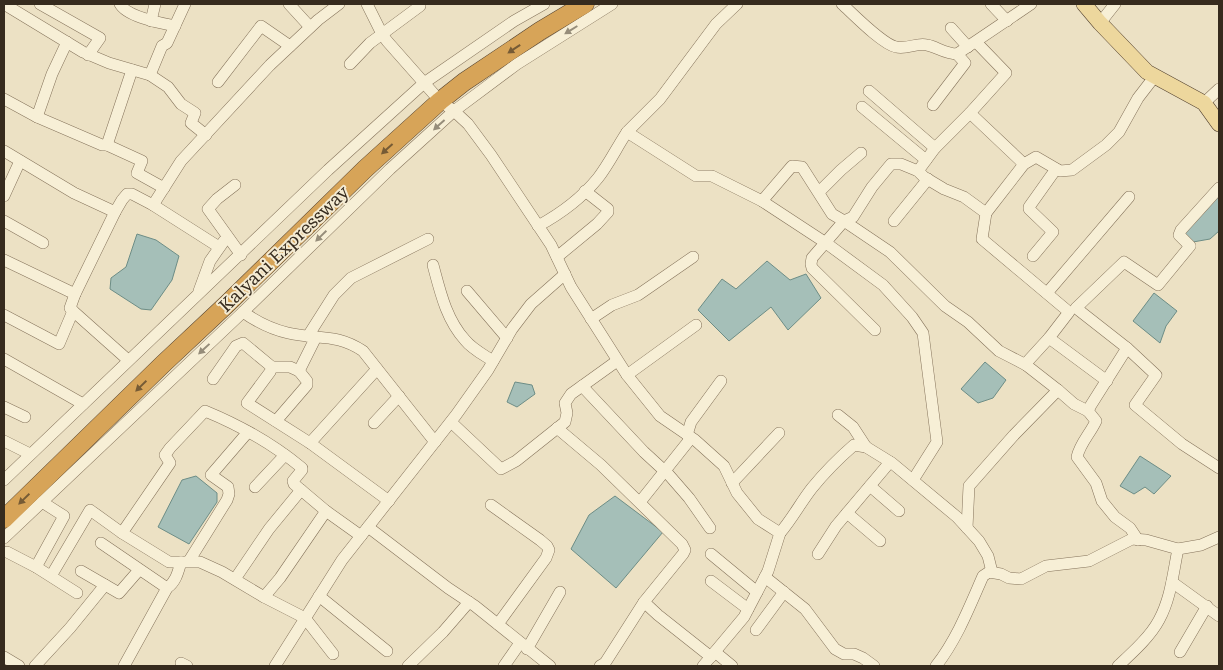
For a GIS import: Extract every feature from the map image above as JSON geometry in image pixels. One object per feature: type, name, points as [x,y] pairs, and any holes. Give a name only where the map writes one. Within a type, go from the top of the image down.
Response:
[{"type":"highway","name":"Kalyani Expressway","points":[[4,519],[163,364],[235,308],[365,169],[440,102],[464,82],[540,31],[585,4]]},
{"type":"main road","points":[[1084,4],[1136,62],[1155,76],[1204,103],[1219,124]]},
{"type":"street","points":[[4,4],[88,55],[109,64],[150,75],[168,87],[181,104],[195,113],[191,123],[206,135]]},
{"type":"street","points":[[40,4],[100,38],[88,55]]},
{"type":"street","points":[[120,4],[123,9],[151,21],[175,26]]},
{"type":"street","points":[[151,21],[155,4]]},
{"type":"street","points":[[150,75],[162,46],[168,43],[185,4]]},
{"type":"street","points":[[289,4],[310,27]]},
{"type":"street","points":[[153,205],[181,161],[270,65],[310,27],[339,4]]},
{"type":"street","points":[[367,4],[382,34],[440,102],[454,111],[468,124],[491,155],[551,245],[571,287],[627,375],[660,416],[689,436],[724,466],[737,493],[758,519],[780,533]]},
{"type":"street","points":[[4,480],[328,170],[424,83],[534,7],[544,4]]},
{"type":"street","points":[[4,538],[235,308],[454,111],[517,64],[612,4]]},
{"type":"street","points":[[842,4],[891,46],[905,48],[922,44],[950,54],[956,54],[1031,4]]},
{"type":"street","points":[[991,4],[1007,21]]},
{"type":"street","points":[[1100,23],[1114,4]]},
{"type":"street","points":[[538,226],[561,213],[599,177],[627,132],[660,99],[731,5]]},
{"type":"street","points":[[350,64],[370,43],[420,6]]},
{"type":"street","points":[[218,82],[261,26],[290,46]]},
{"type":"street","points":[[918,171],[935,148],[1006,73],[951,28]]},
{"type":"street","points":[[37,117],[52,74],[67,42]]},
{"type":"street","points":[[933,105],[965,63],[956,54]]},
{"type":"street","points":[[107,146],[132,70]]},
{"type":"street","points":[[1026,365],[1069,312],[982,239],[986,213],[1024,164],[1036,157],[1060,171],[1072,170],[1106,145],[1119,132],[1138,98],[1155,76]]},
{"type":"street","points":[[1204,103],[1219,89]]},
{"type":"street","points":[[869,91],[935,148]]},
{"type":"street","points":[[4,99],[37,117],[142,161],[137,173],[164,188]]},
{"type":"street","points":[[862,107],[926,160]]},
{"type":"street","points":[[970,113],[1024,164]]},
{"type":"street","points":[[627,132],[696,176],[712,176],[762,200],[826,243],[883,285],[912,317],[923,333],[937,442],[913,480]]},
{"type":"street","points":[[4,151],[74,194],[115,212]]},
{"type":"street","points":[[818,192],[861,153]]},
{"type":"street","points":[[4,192],[20,161]]},
{"type":"street","points":[[875,330],[810,264],[812,258],[844,221],[853,216],[872,187],[891,164],[901,164],[918,171],[944,189],[964,197],[986,213]]},
{"type":"street","points":[[762,200],[792,166],[802,167],[832,214],[890,252],[945,306],[968,322],[999,351],[1026,365],[1074,404],[1088,411],[1096,421],[1091,432],[1079,448],[1077,457],[1096,483],[1102,501],[1115,516],[1130,528],[1138,540]]},
{"type":"street","points":[[1033,256],[1053,232],[1029,207],[1056,169]]},
{"type":"street","points":[[894,221],[928,179]]},
{"type":"street","points":[[235,185],[208,209],[241,255]]},
{"type":"street","points":[[1219,188],[1181,230],[1180,235],[1190,246],[1158,285],[1124,262],[1076,308],[1127,348],[1156,375],[1135,405],[1182,444],[1219,468]]},
{"type":"street","points":[[557,258],[597,224],[608,212],[608,209],[586,191]]},
{"type":"street","points":[[128,360],[70,308],[75,294],[122,200],[127,194],[132,194],[153,205],[219,247]]},
{"type":"street","points":[[1047,293],[1129,196]]},
{"type":"street","points":[[4,221],[42,242]]},
{"type":"street","points":[[197,295],[210,261],[229,236]]},
{"type":"street","points":[[298,371],[312,337],[334,295],[351,278],[428,239]]},
{"type":"street","points":[[591,319],[612,305],[638,294],[693,257]]},
{"type":"street","points":[[4,260],[75,294]]},
{"type":"street","points":[[433,265],[442,300],[450,319],[465,341],[493,361]]},
{"type":"street","points":[[275,666],[342,560],[451,422],[531,304],[564,274]]},
{"type":"street","points":[[467,291],[507,338]]},
{"type":"street","points":[[235,308],[269,328],[312,337],[337,338],[350,342],[362,351],[435,442]]},
{"type":"street","points":[[4,315],[59,344],[73,311]]},
{"type":"street","points":[[627,375],[696,325]]},
{"type":"street","points":[[1049,338],[1107,380]]},
{"type":"street","points":[[213,379],[236,346],[243,342],[272,366],[290,367],[298,371],[307,381],[307,385],[276,422]]},
{"type":"street","points":[[1088,411],[1127,348]]},
{"type":"street","points":[[4,359],[83,404]]},
{"type":"street","points":[[451,422],[501,469],[516,461],[564,422],[567,413],[565,402],[571,394],[618,361]]},
{"type":"street","points":[[272,366],[270,372],[247,403],[310,443],[389,501]]},
{"type":"street","points":[[310,443],[377,369]]},
{"type":"street","points":[[640,502],[665,471],[689,436],[691,422],[722,381]]},
{"type":"street","points":[[582,386],[644,452],[665,471],[689,498],[710,528]]},
{"type":"street","points":[[967,528],[969,486],[1014,435],[1058,390]]},
{"type":"street","points":[[374,423],[399,396]]},
{"type":"street","points":[[4,408],[25,417]]},
{"type":"street","points":[[122,533],[170,463],[166,455],[170,448],[205,410],[264,440],[285,455],[302,468],[293,481],[326,511],[365,531],[469,602],[550,666]]},
{"type":"street","points":[[838,416],[853,427],[866,447]]},
{"type":"street","points":[[557,428],[601,465],[640,502],[682,544],[685,550],[644,602],[605,663],[600,666]]},
{"type":"street","points":[[124,666],[167,588],[177,577],[185,562],[225,504],[229,494],[228,486],[211,475],[248,432]]},
{"type":"street","points":[[732,483],[779,432]]},
{"type":"street","points":[[4,441],[30,454]]},
{"type":"street","points":[[709,659],[744,617],[768,571],[780,533],[794,516],[811,489],[838,458],[854,445],[866,447],[890,462],[957,517],[979,541],[988,556],[992,572]]},
{"type":"street","points":[[255,486],[285,455]]},
{"type":"street","points":[[818,554],[836,526],[890,462]]},
{"type":"street","points":[[870,486],[898,511]]},
{"type":"street","points":[[235,579],[269,529],[302,490]]},
{"type":"street","points":[[36,567],[64,516],[42,502]]},
{"type":"street","points":[[491,505],[540,540],[549,550],[546,558],[498,624]]},
{"type":"street","points":[[54,571],[90,510],[122,533],[169,562],[200,562],[305,618],[334,654]]},
{"type":"street","points":[[264,597],[280,578],[326,511]]},
{"type":"street","points":[[847,513],[880,541]]},
{"type":"street","points":[[936,666],[964,622],[983,576],[989,572],[1009,578],[1021,579],[1046,566],[1089,561],[1132,539],[1146,540],[1178,549],[1201,544],[1219,537]]},
{"type":"street","points":[[101,543],[167,588]]},
{"type":"street","points":[[1122,665],[1158,622],[1166,605],[1178,549]]},
{"type":"street","points":[[7,552],[36,567],[77,593]]},
{"type":"street","points":[[711,554],[757,592]]},
{"type":"street","points":[[81,570],[119,593],[140,570]]},
{"type":"street","points":[[765,577],[805,609],[835,649],[863,658],[873,666]]},
{"type":"street","points":[[711,581],[748,609]]},
{"type":"street","points":[[1172,582],[1219,616]]},
{"type":"street","points":[[36,666],[70,628],[104,585]]},
{"type":"street","points":[[504,666],[524,646],[560,592]]},
{"type":"street","points":[[756,630],[784,592]]},
{"type":"street","points":[[319,596],[387,651]]},
{"type":"street","points":[[408,666],[443,632],[469,602]]},
{"type":"street","points":[[644,602],[709,659],[732,666]]},
{"type":"street","points":[[1180,652],[1207,606]]},
{"type":"street","points":[[5,660],[18,666]]},
{"type":"water","points":[[1219,190],[1219,231],[1210,239],[1193,242],[1184,234]]},
{"type":"water","points":[[137,234],[156,240],[179,256],[172,280],[151,310],[141,309],[110,289],[111,278],[126,267]]},
{"type":"water","points":[[767,261],[790,280],[806,274],[821,298],[788,330],[771,307],[729,341],[698,310],[722,279],[736,289]]},
{"type":"water","points":[[1154,293],[1177,311],[1166,326],[1160,343],[1133,321]]},
{"type":"water","points":[[985,362],[1006,380],[993,398],[978,403],[961,389]]},
{"type":"water","points":[[515,382],[532,385],[535,394],[517,407],[507,402]]},
{"type":"water","points":[[1140,456],[1171,476],[1154,494],[1145,487],[1134,494],[1120,486]]},
{"type":"water","points":[[196,476],[217,493],[217,502],[189,544],[158,527],[182,480]]},
{"type":"water","points":[[615,496],[663,532],[616,588],[571,549],[589,515]]}]
